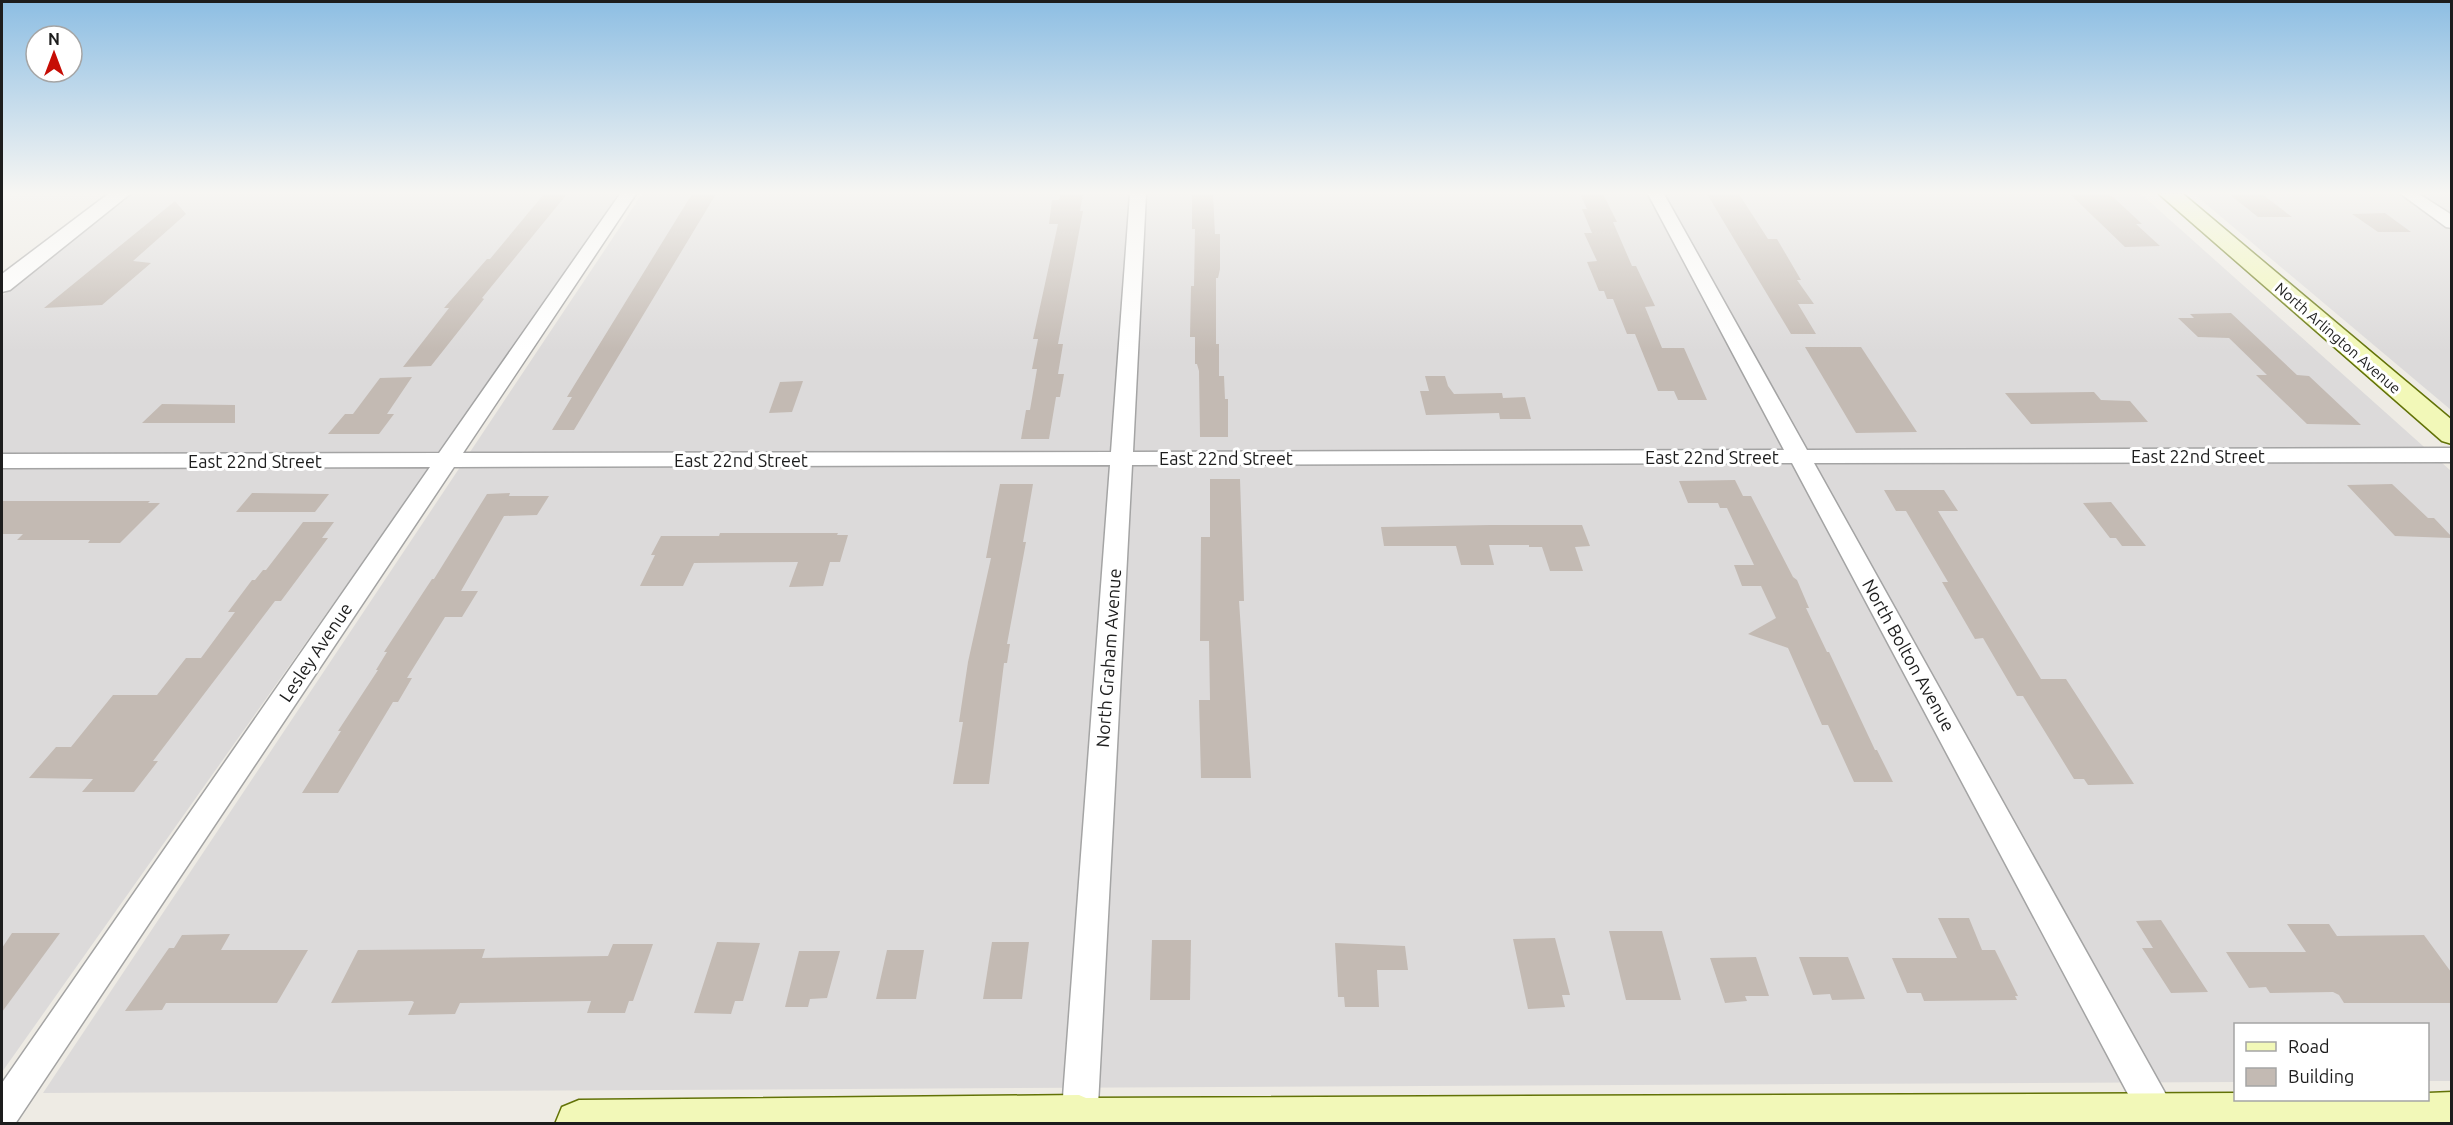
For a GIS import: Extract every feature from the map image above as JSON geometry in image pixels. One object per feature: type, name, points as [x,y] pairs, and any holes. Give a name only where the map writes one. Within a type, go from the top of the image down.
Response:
[{"type":"main road","name":"North Arlington Avenue","points":[[2231,246],[2451,435]]},
{"type":"main road","points":[[579,1124],[2162,1120],[2451,1116]]},
{"type":"street","points":[[2,285],[52,246]]},
{"type":"street","name":"Lesley Avenue","points":[[2,1112],[592,246]]},
{"type":"street","name":"North Graham Avenue","points":[[1079,1121],[1135,246]]},
{"type":"street","name":"North Bolton Avenue","points":[[1685,246],[2162,1120]]},
{"type":"street","name":"East 22nd Street","points":[[2,461],[2451,455]]},
{"type":"shaded area","points":[[66,246],[586,246],[2,1072],[2,296]]},
{"type":"shaded area","points":[[607,246],[2200,246],[2451,471],[2451,1081],[2429,1081],[2429,1023],[2234,1023],[2234,1082],[43,1093]]},
{"type":"shaded area","points":[[2256,246],[2451,246],[2451,410]]},
{"type":"building","points":[[119,246],[149,246],[133,261],[151,263],[102,305],[44,308]]},
{"type":"building","points":[[500,246],[524,246],[431,366],[403,367],[449,308],[444,308],[487,259],[490,259]]},
{"type":"building","points":[[660,246],[684,246],[574,430],[552,430],[572,397],[567,397]]},
{"type":"building","points":[[1053,246],[1076,246],[1058,344],[1063,344],[1058,374],[1064,374],[1060,397],[1056,397],[1049,439],[1021,439],[1026,410],[1030,410],[1037,369],[1032,369],[1038,339],[1033,339]]},
{"type":"building","points":[[1195,246],[1220,246],[1220,269],[1218,278],[1216,278],[1216,344],[1219,344],[1219,376],[1224,376],[1225,399],[1228,399],[1228,437],[1200,437],[1199,371],[1195,364],[1195,337],[1190,337],[1191,286],[1194,286]]},
{"type":"building","points":[[1590,246],[1624,246],[1632,266],[1636,266],[1655,306],[1645,307],[1662,348],[1684,348],[1707,400],[1678,400],[1674,391],[1658,391],[1635,334],[1627,334],[1613,299],[1607,299],[1604,291],[1599,291],[1587,262],[1597,261]]},
{"type":"building","points":[[1738,246],[1781,246],[1801,280],[1797,280],[1814,304],[1798,304],[1816,334],[1791,334]]},
{"type":"building","points":[[2231,313],[2297,375],[2309,376],[2361,425],[2307,424],[2256,375],[2267,375],[2229,338],[2198,337],[2178,318],[2194,318],[2190,314]]},
{"type":"building","points":[[1805,347],[1861,347],[1917,432],[1856,433]]},
{"type":"building","points":[[1425,376],[1445,376],[1454,394],[1502,393],[1503,398],[1525,397],[1531,419],[1500,419],[1499,413],[1426,415],[1420,391],[1429,391]]},
{"type":"building","points":[[412,377],[387,414],[394,414],[379,434],[328,434],[345,414],[353,414],[380,378]]},
{"type":"building","points":[[803,381],[792,412],[769,413],[780,382]]},
{"type":"building","points":[[2094,392],[2101,400],[2130,401],[2148,422],[2031,424],[2005,393]]},
{"type":"building","points":[[162,404],[235,405],[235,423],[142,423]]},
{"type":"building","points":[[1210,479],[1240,479],[1244,601],[1239,601],[1251,778],[1201,778],[1199,700],[1210,700],[1209,641],[1200,641],[1201,537],[1210,537]]},
{"type":"building","points":[[1735,480],[1743,496],[1751,496],[1793,577],[1797,580],[1809,608],[1806,608],[1893,782],[1854,782],[1828,725],[1822,725],[1788,648],[1748,634],[1776,618],[1761,586],[1742,586],[1734,565],[1754,565],[1727,508],[1720,508],[1718,503],[1688,503],[1679,481]]},
{"type":"building","points":[[1000,484],[1033,484],[1023,542],[1026,542],[1007,644],[1010,644],[1007,663],[1004,663],[989,784],[953,784],[963,722],[959,722],[968,662],[991,558],[986,558]]},
{"type":"building","points":[[2392,484],[2428,518],[2434,518],[2451,538],[2395,536],[2347,485]]},
{"type":"building","points":[[1884,490],[1944,490],[1958,511],[1938,511],[2041,679],[2066,679],[2134,784],[2088,785],[2084,779],[2074,779],[2023,696],[2017,696],[1983,638],[1975,639],[1942,582],[1948,582],[1906,511],[1896,511]]},
{"type":"building","points":[[252,493],[329,494],[315,512],[236,512]]},
{"type":"building","points":[[510,493],[509,496],[549,496],[537,515],[504,516],[461,591],[478,591],[462,617],[445,617],[407,678],[412,678],[398,702],[393,702],[338,793],[302,793],[341,731],[338,731],[378,670],[376,670],[387,652],[384,652],[434,579],[487,494]]},
{"type":"building","points":[[2,501],[150,501],[148,503],[160,503],[120,543],[88,543],[90,540],[17,540],[23,534],[2,534]]},
{"type":"building","points":[[2111,502],[2146,546],[2122,546],[2116,538],[2110,538],[2083,503]]},
{"type":"building","points":[[303,522],[334,522],[322,538],[328,538],[281,601],[275,601],[153,761],[158,761],[134,792],[82,792],[93,779],[29,778],[56,747],[71,747],[113,695],[157,695],[186,658],[201,658],[235,612],[228,612],[252,580],[266,570]]},
{"type":"building","points":[[1582,525],[1590,546],[1575,547],[1583,571],[1550,571],[1542,547],[1529,547],[1529,545],[1489,545],[1494,565],[1461,565],[1456,546],[1384,546],[1381,527]]},
{"type":"building","points":[[720,533],[838,533],[837,535],[848,535],[840,562],[830,562],[823,586],[789,587],[798,562],[694,563],[683,586],[640,586],[655,555],[651,555],[661,536],[719,536]]},
{"type":"building","points":[[1938,918],[1969,918],[1982,950],[1995,950],[2018,996],[2015,996],[2017,1000],[1924,1001],[1921,993],[1907,993],[1892,958],[1957,958]]},
{"type":"building","points":[[2161,920],[2208,992],[2171,993],[2142,948],[2153,948],[2136,921]]},
{"type":"building","points":[[2287,924],[2329,924],[2337,936],[2424,935],[2451,972],[2451,1003],[2344,1003],[2339,995],[2333,992],[2270,993],[2266,987],[2249,988],[2226,952],[2306,952]]},
{"type":"building","points":[[1609,931],[1662,931],[1681,1000],[1626,1000]]},
{"type":"building","points":[[12,933],[60,933],[2,1012],[2,948]]},
{"type":"building","points":[[230,934],[221,950],[308,950],[277,1003],[166,1003],[162,1010],[125,1011],[169,948],[174,948],[182,935]]},
{"type":"building","points":[[1555,938],[1570,995],[1562,995],[1565,1007],[1528,1009],[1513,939]]},
{"type":"building","points":[[1152,940],[1191,940],[1190,1000],[1150,1000]]},
{"type":"building","points":[[717,942],[760,943],[743,1001],[735,1001],[731,1014],[694,1013]]},
{"type":"building","points":[[992,942],[1029,942],[1022,999],[983,999]]},
{"type":"building","points":[[1335,943],[1405,946],[1408,970],[1377,970],[1379,1007],[1345,1007],[1344,997],[1338,997]]},
{"type":"building","points":[[613,944],[653,944],[633,1001],[629,1001],[625,1013],[587,1013],[591,1001],[460,1003],[455,1014],[408,1015],[414,1002],[412,1001],[331,1003],[358,950],[485,949],[482,958],[608,956]]},
{"type":"building","points":[[887,950],[924,950],[916,999],[876,999]]},
{"type":"building","points":[[799,951],[840,951],[827,998],[810,999],[808,1007],[785,1007]]},
{"type":"building","points":[[1756,957],[1769,996],[1745,996],[1747,1001],[1725,1003],[1710,958]]},
{"type":"building","points":[[1799,957],[1848,957],[1865,999],[1832,1000],[1830,994],[1813,995]]}]
